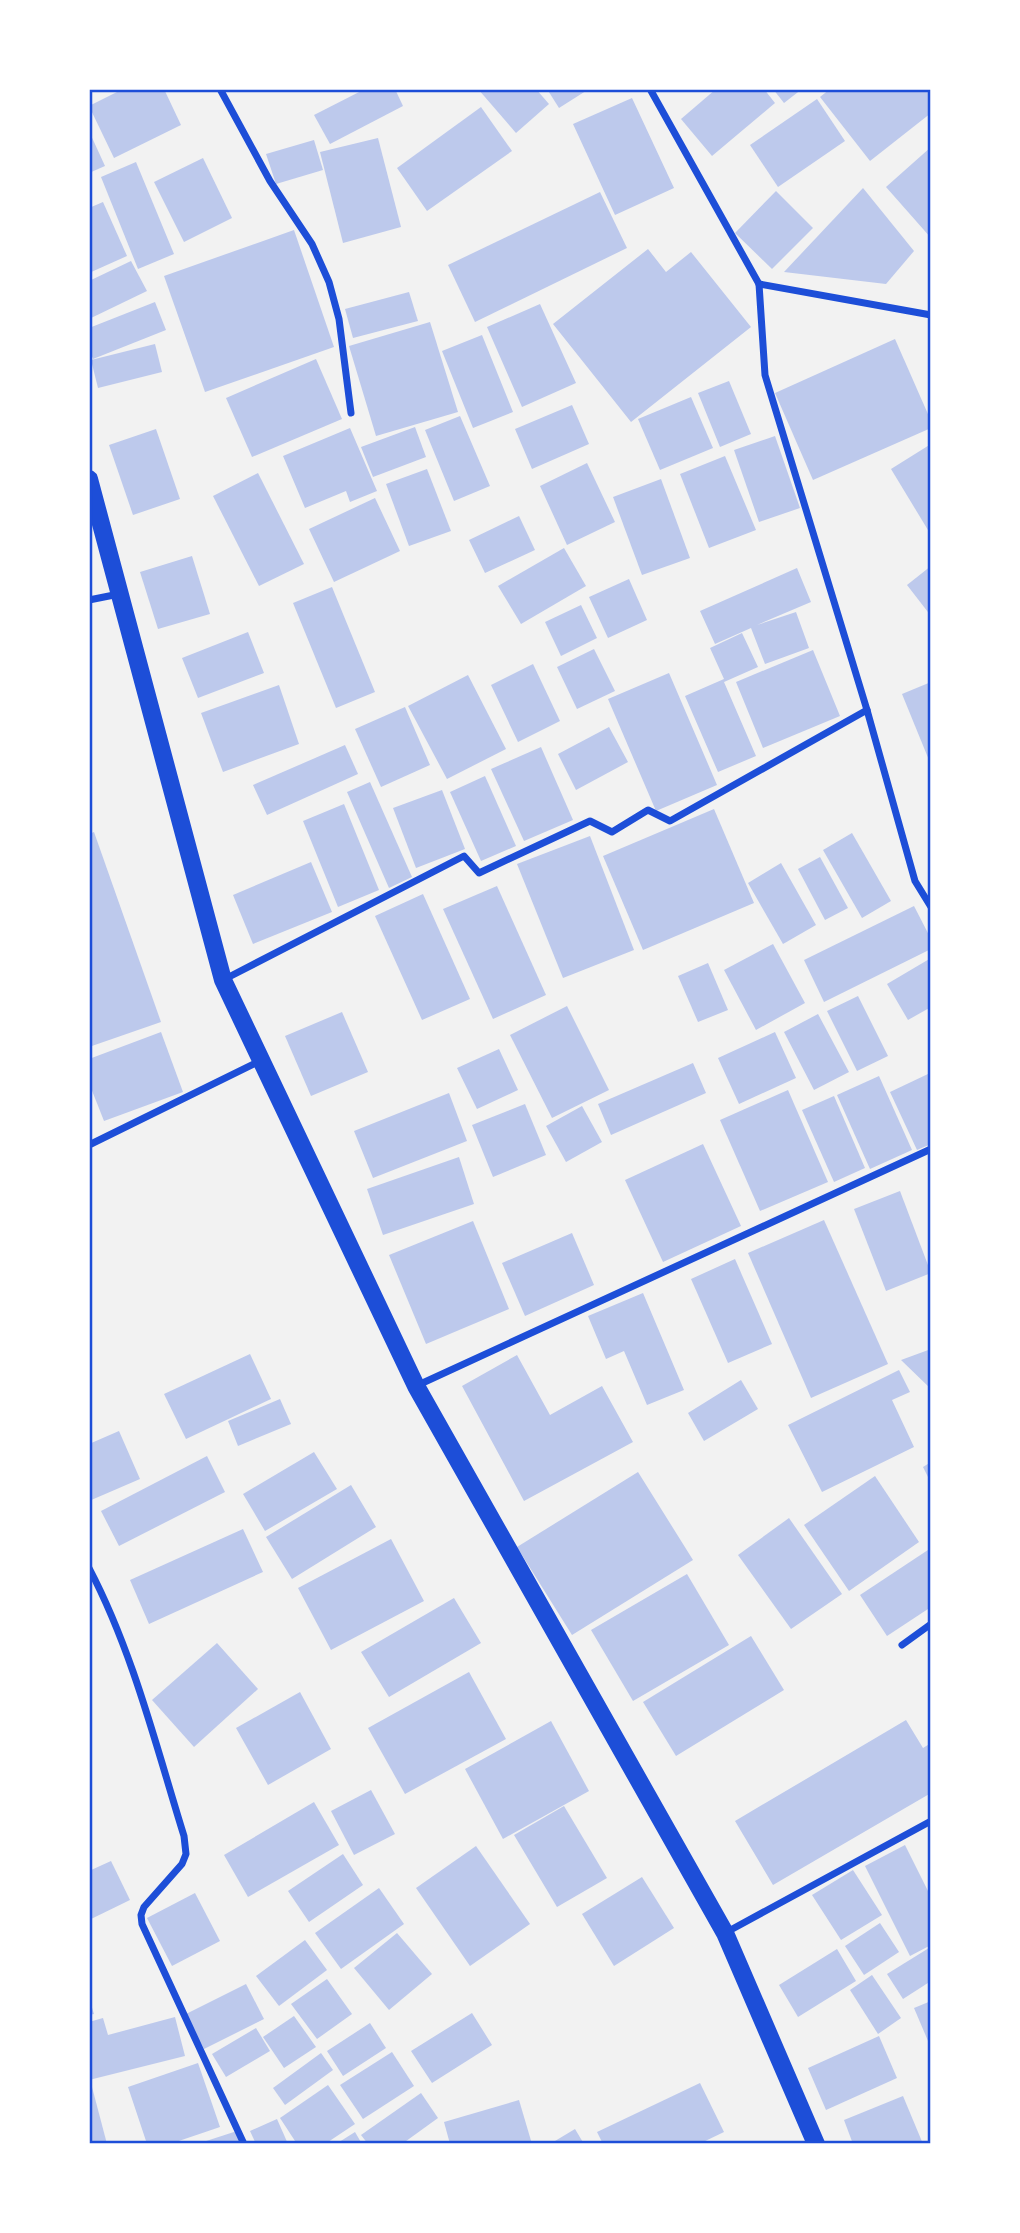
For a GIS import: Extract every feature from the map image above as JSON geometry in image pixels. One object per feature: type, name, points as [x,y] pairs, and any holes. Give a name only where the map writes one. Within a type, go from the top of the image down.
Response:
[{"type":"main road","points":[[89,479],[223,980],[416,1386],[725,1933],[816,2144]]},
{"type":"street","points":[[220,89],[270,181],[312,244],[329,282],[339,319],[351,413]]},
{"type":"street","points":[[650,89],[759,284],[765,375],[867,710],[915,881],[931,907]]},
{"type":"street","points":[[759,284],[931,315]]},
{"type":"street","points":[[89,600],[120,593]]},
{"type":"street","points":[[223,980],[464,856],[479,873],[590,821],[612,832],[648,810],[670,821],[867,710]]},
{"type":"street","points":[[89,1145],[261,1060]]},
{"type":"street","points":[[416,1386],[931,1149]]},
{"type":"street","points":[[89,1567],[107,1601],[131,1664],[184,1836],[186,1854],[182,1864],[144,1907],[142,1924],[244,2144]]},
{"type":"street","points":[[902,1645],[931,1624]]},
{"type":"street","points":[[725,1933],[931,1821]]},
{"type":"building","points":[[123,89],[164,89],[181,125],[114,158],[89,106]]},
{"type":"building","points":[[365,89],[395,89],[403,106],[330,144],[314,115]]},
{"type":"building","points":[[478,89],[536,89],[549,104],[516,133]]},
{"type":"building","points":[[547,89],[589,89],[559,108]]},
{"type":"building","points":[[716,89],[764,89],[775,103],[712,156],[681,119]]},
{"type":"building","points":[[773,89],[802,89],[784,103]]},
{"type":"building","points":[[830,89],[931,89],[931,113],[870,161],[820,97]]},
{"type":"building","points":[[632,98],[674,188],[615,215],[573,124]]},
{"type":"building","points":[[817,99],[845,141],[778,187],[750,145]]},
{"type":"building","points":[[481,107],[512,151],[427,211],[397,168]]},
{"type":"building","points":[[89,131],[105,166],[89,173]]},
{"type":"building","points":[[378,138],[401,227],[343,243],[320,152]]},
{"type":"building","points":[[314,140],[323,170],[276,184],[266,154]]},
{"type":"building","points":[[931,147],[931,238],[886,187]]},
{"type":"building","points":[[203,158],[232,218],[184,242],[154,182]]},
{"type":"building","points":[[136,162],[174,254],[138,269],[101,177]]},
{"type":"building","points":[[863,188],[914,251],[886,284],[784,272]]},
{"type":"building","points":[[776,191],[813,228],[772,269],[735,233]]},
{"type":"building","points":[[600,192],[627,248],[475,322],[448,265]]},
{"type":"building","points":[[103,202],[127,256],[89,273],[89,208]]},
{"type":"building","points":[[294,230],[334,347],[205,392],[164,276]]},
{"type":"building","points":[[648,249],[666,272],[691,252],[751,327],[631,422],[553,324]]},
{"type":"building","points":[[131,261],[147,291],[89,319],[89,281]]},
{"type":"building","points":[[409,292],[418,321],[353,338],[345,309]]},
{"type":"building","points":[[155,302],[166,330],[93,359],[89,349],[89,328]]},
{"type":"building","points":[[540,304],[576,383],[522,407],[487,327]]},
{"type":"building","points":[[430,322],[458,412],[376,436],[349,346]]},
{"type":"building","points":[[482,335],[513,412],[473,428],[442,351]]},
{"type":"building","points":[[895,339],[931,421],[931,428],[813,480],[775,393]]},
{"type":"building","points":[[155,344],[162,372],[98,388],[91,360]]},
{"type":"building","points":[[316,359],[342,419],[252,457],[226,398]]},
{"type":"building","points":[[729,381],[751,434],[720,447],[698,393]]},
{"type":"building","points":[[691,397],[713,448],[660,470],[638,419]]},
{"type":"building","points":[[572,405],[589,444],[532,469],[515,429]]},
{"type":"building","points":[[460,416],[490,486],[454,501],[425,430]]},
{"type":"building","points":[[415,427],[426,457],[373,477],[361,447]]},
{"type":"building","points":[[350,428],[377,491],[350,502],[346,491],[305,508],[283,456]]},
{"type":"building","points":[[156,429],[180,499],[133,515],[109,445]]},
{"type":"building","points":[[775,436],[800,508],[759,522],[734,450]]},
{"type":"building","points":[[931,444],[931,535],[891,469]]},
{"type":"building","points":[[725,456],[756,530],[709,548],[680,474]]},
{"type":"building","points":[[587,463],[615,522],[567,545],[540,486]]},
{"type":"building","points":[[427,469],[451,531],[409,546],[386,484]]},
{"type":"building","points":[[258,473],[304,564],[259,586],[213,496]]},
{"type":"building","points":[[661,479],[690,558],[642,575],[613,497]]},
{"type":"building","points":[[375,498],[400,551],[334,582],[309,529]]},
{"type":"building","points":[[519,516],[535,550],[485,573],[469,540]]},
{"type":"building","points":[[564,548],[586,586],[521,624],[498,586]]},
{"type":"building","points":[[192,556],[210,614],[158,629],[140,572]]},
{"type":"building","points":[[931,566],[931,616],[907,585]]},
{"type":"building","points":[[797,568],[811,602],[757,625],[796,612],[809,648],[765,664],[751,628],[715,644],[700,611]]},
{"type":"building","points":[[629,579],[647,620],[608,638],[589,597]]},
{"type":"building","points":[[332,587],[375,692],[336,708],[293,603]]},
{"type":"building","points":[[581,605],[597,638],[561,656],[545,622]]},
{"type":"building","points":[[248,632],[264,673],[198,698],[182,658]]},
{"type":"building","points":[[742,633],[758,667],[724,682],[756,756],[718,772],[685,696],[724,679],[710,648]]},
{"type":"building","points":[[594,649],[615,691],[577,709],[557,667]]},
{"type":"building","points":[[813,650],[840,716],[763,748],[736,682]]},
{"type":"building","points":[[533,664],[560,721],[518,742],[491,685]]},
{"type":"building","points":[[669,673],[717,785],[656,811],[608,699]]},
{"type":"building","points":[[468,675],[506,749],[447,779],[408,706]]},
{"type":"building","points":[[931,682],[931,765],[902,694]]},
{"type":"building","points":[[279,685],[299,744],[223,772],[201,713]]},
{"type":"building","points":[[405,707],[430,765],[381,787],[355,729]]},
{"type":"building","points":[[609,727],[628,762],[576,790],[558,754]]},
{"type":"building","points":[[345,745],[358,774],[267,815],[253,785]]},
{"type":"building","points":[[541,747],[573,820],[524,841],[491,769]]},
{"type":"building","points":[[485,776],[516,846],[481,861],[450,792]]},
{"type":"building","points":[[370,782],[412,877],[389,888],[347,792]]},
{"type":"building","points":[[442,790],[465,849],[416,868],[393,808]]},
{"type":"building","points":[[344,804],[379,890],[338,907],[303,821]]},
{"type":"building","points":[[714,809],[754,903],[643,950],[603,856]]},
{"type":"building","points":[[94,832],[161,1022],[89,1047],[89,834]]},
{"type":"building","points":[[852,833],[891,901],[862,918],[823,850]]},
{"type":"building","points":[[590,836],[634,950],[563,978],[517,864]]},
{"type":"building","points":[[820,857],[848,908],[825,920],[798,869]]},
{"type":"building","points":[[311,862],[332,912],[253,944],[233,895]]},
{"type":"building","points":[[781,863],[816,925],[783,944],[748,883]]},
{"type":"building","points":[[497,886],[546,995],[493,1019],[443,909]]},
{"type":"building","points":[[423,894],[470,999],[422,1020],[375,916]]},
{"type":"building","points":[[914,906],[931,939],[931,949],[824,1002],[804,960]]},
{"type":"building","points":[[773,944],[805,1003],[756,1030],[724,970]]},
{"type":"building","points":[[931,958],[931,1007],[908,1020],[887,984]]},
{"type":"building","points":[[708,963],[728,1010],[698,1022],[678,976]]},
{"type":"building","points":[[858,996],[888,1056],[857,1071],[827,1011]]},
{"type":"building","points":[[567,1006],[609,1090],[552,1118],[510,1035]]},
{"type":"building","points":[[342,1012],[368,1072],[311,1096],[285,1036]]},
{"type":"building","points":[[818,1014],[849,1072],[814,1090],[784,1032]]},
{"type":"building","points":[[161,1032],[183,1092],[104,1121],[89,1083],[89,1059]]},
{"type":"building","points":[[775,1032],[796,1078],[739,1104],[718,1058]]},
{"type":"building","points":[[499,1049],[518,1090],[477,1109],[457,1068]]},
{"type":"building","points":[[693,1063],[706,1093],[611,1135],[598,1104]]},
{"type":"building","points":[[928,1074],[931,1081],[931,1144],[917,1150],[890,1092]]},
{"type":"building","points":[[879,1076],[912,1150],[870,1169],[837,1095]]},
{"type":"building","points":[[788,1090],[828,1182],[760,1211],[720,1120]]},
{"type":"building","points":[[449,1093],[467,1141],[373,1178],[354,1131]]},
{"type":"building","points":[[834,1096],[865,1168],[834,1182],[802,1110]]},
{"type":"building","points":[[525,1104],[546,1155],[493,1177],[472,1125]]},
{"type":"building","points":[[582,1106],[602,1142],[566,1162],[546,1126]]},
{"type":"building","points":[[703,1144],[741,1226],[663,1262],[625,1180]]},
{"type":"building","points":[[459,1157],[474,1204],[383,1235],[367,1189]]},
{"type":"building","points":[[900,1191],[931,1273],[886,1291],[854,1209]]},
{"type":"building","points":[[824,1220],[888,1364],[811,1398],[748,1253]]},
{"type":"building","points":[[473,1221],[509,1309],[426,1344],[389,1255]]},
{"type":"building","points":[[572,1233],[594,1285],[525,1316],[502,1263]]},
{"type":"building","points":[[735,1259],[772,1344],[728,1363],[691,1279]]},
{"type":"building","points":[[643,1293],[684,1390],[647,1405],[624,1351],[606,1359],[588,1316]]},
{"type":"building","points":[[931,1349],[931,1389],[901,1360]]},
{"type":"building","points":[[250,1354],[271,1399],[186,1439],[164,1394]]},
{"type":"building","points":[[517,1355],[550,1415],[602,1386],[633,1442],[524,1501],[462,1386]]},
{"type":"building","points":[[899,1370],[910,1392],[892,1400],[914,1447],[822,1492],[788,1425]]},
{"type":"building","points":[[741,1380],[758,1409],[704,1441],[688,1413]]},
{"type":"building","points":[[280,1399],[291,1424],[238,1446],[228,1421]]},
{"type":"building","points":[[119,1431],[140,1479],[89,1501],[89,1444]]},
{"type":"building","points":[[314,1452],[337,1489],[265,1531],[243,1494]]},
{"type":"building","points":[[207,1456],[225,1492],[119,1546],[101,1511]]},
{"type":"building","points":[[931,1462],[931,1483],[923,1467]]},
{"type":"building","points":[[638,1472],[693,1560],[572,1635],[517,1547]]},
{"type":"building","points":[[875,1476],[919,1542],[849,1591],[804,1525]]},
{"type":"building","points":[[351,1485],[376,1527],[292,1579],[266,1537]]},
{"type":"building","points":[[789,1518],[842,1594],[791,1629],[738,1555]]},
{"type":"building","points":[[243,1529],[263,1572],[149,1624],[130,1580]]},
{"type":"building","points":[[391,1539],[424,1601],[331,1650],[298,1588]]},
{"type":"building","points":[[931,1548],[931,1607],[887,1636],[860,1595]]},
{"type":"building","points":[[687,1574],[729,1645],[633,1701],[591,1630]]},
{"type":"building","points":[[454,1598],[481,1643],[389,1697],[361,1652]]},
{"type":"building","points":[[751,1636],[784,1690],[676,1756],[643,1702]]},
{"type":"building","points":[[217,1643],[258,1689],[194,1747],[152,1700]]},
{"type":"building","points":[[469,1672],[506,1739],[405,1794],[368,1728]]},
{"type":"building","points":[[300,1692],[331,1749],[268,1785],[236,1728]]},
{"type":"building","points":[[906,1720],[923,1748],[931,1743],[931,1793],[773,1885],[735,1821]]},
{"type":"building","points":[[551,1721],[589,1791],[503,1839],[465,1769]]},
{"type":"building","points":[[371,1790],[395,1834],[354,1855],[331,1811]]},
{"type":"building","points":[[314,1802],[339,1845],[248,1897],[224,1855]]},
{"type":"building","points":[[564,1806],[607,1878],[557,1907],[514,1835]]},
{"type":"building","points":[[905,1845],[931,1897],[931,1945],[910,1956],[865,1866]]},
{"type":"building","points":[[476,1846],[530,1924],[470,1966],[416,1888]]},
{"type":"building","points":[[343,1854],[363,1885],[309,1922],[288,1891]]},
{"type":"building","points":[[111,1861],[130,1900],[89,1920],[89,1871]]},
{"type":"building","points":[[853,1870],[882,1915],[841,1940],[812,1895]]},
{"type":"building","points":[[642,1877],[674,1928],[614,1966],[582,1914]]},
{"type":"building","points":[[379,1888],[404,1924],[341,1969],[315,1933]]},
{"type":"building","points":[[195,1893],[220,1941],[172,1966],[147,1918]]},
{"type":"building","points":[[880,1923],[899,1952],[864,1975],[845,1946]]},
{"type":"building","points":[[397,1933],[432,1974],[389,2010],[354,1968]]},
{"type":"building","points":[[305,1940],[327,1970],[279,2006],[256,1976]]},
{"type":"building","points":[[929,1948],[931,1981],[903,1999],[887,1974]]},
{"type":"building","points":[[837,1949],[856,1981],[798,2017],[779,1985]]},
{"type":"building","points":[[872,1975],[901,2018],[878,2034],[850,1990]]},
{"type":"building","points":[[327,1979],[352,2014],[317,2039],[291,2004]]},
{"type":"building","points":[[246,1984],[264,2019],[204,2049],[186,2014]]},
{"type":"building","points":[[89,1998],[94,2014],[89,2015]]},
{"type":"building","points":[[931,2001],[931,2048],[914,2008]]},
{"type":"building","points":[[472,2013],[492,2045],[432,2083],[411,2051]]},
{"type":"building","points":[[294,2016],[316,2047],[284,2068],[263,2037]]},
{"type":"building","points":[[175,2017],[185,2056],[89,2080],[89,2022],[103,2018],[108,2035]]},
{"type":"building","points":[[370,2023],[386,2048],[343,2076],[327,2051]]},
{"type":"building","points":[[256,2028],[270,2051],[226,2077],[212,2054]]},
{"type":"building","points":[[879,2036],[897,2078],[826,2110],[808,2068]]},
{"type":"building","points":[[392,2052],[414,2086],[363,2119],[340,2085]]},
{"type":"building","points":[[321,2053],[333,2070],[285,2105],[273,2088]]},
{"type":"building","points":[[198,2063],[220,2127],[170,2144],[147,2144],[128,2087]]},
{"type":"building","points":[[700,2083],[724,2132],[699,2144],[603,2144],[597,2132]]},
{"type":"building","points":[[328,2085],[355,2124],[325,2144],[297,2144],[280,2118]]},
{"type":"building","points":[[89,2087],[92,2087],[107,2144],[89,2144]]},
{"type":"building","points":[[421,2093],[438,2118],[402,2144],[368,2144],[361,2135]]},
{"type":"building","points":[[903,2096],[923,2144],[853,2144],[844,2120]]},
{"type":"building","points":[[519,2100],[532,2144],[450,2144],[444,2122]]},
{"type":"building","points":[[277,2119],[288,2144],[256,2144],[250,2131]]},
{"type":"building","points":[[575,2129],[584,2144],[550,2144]]},
{"type":"building","points":[[237,2131],[241,2144],[200,2144],[200,2143]]},
{"type":"building","points":[[355,2132],[362,2144],[336,2144]]}]
